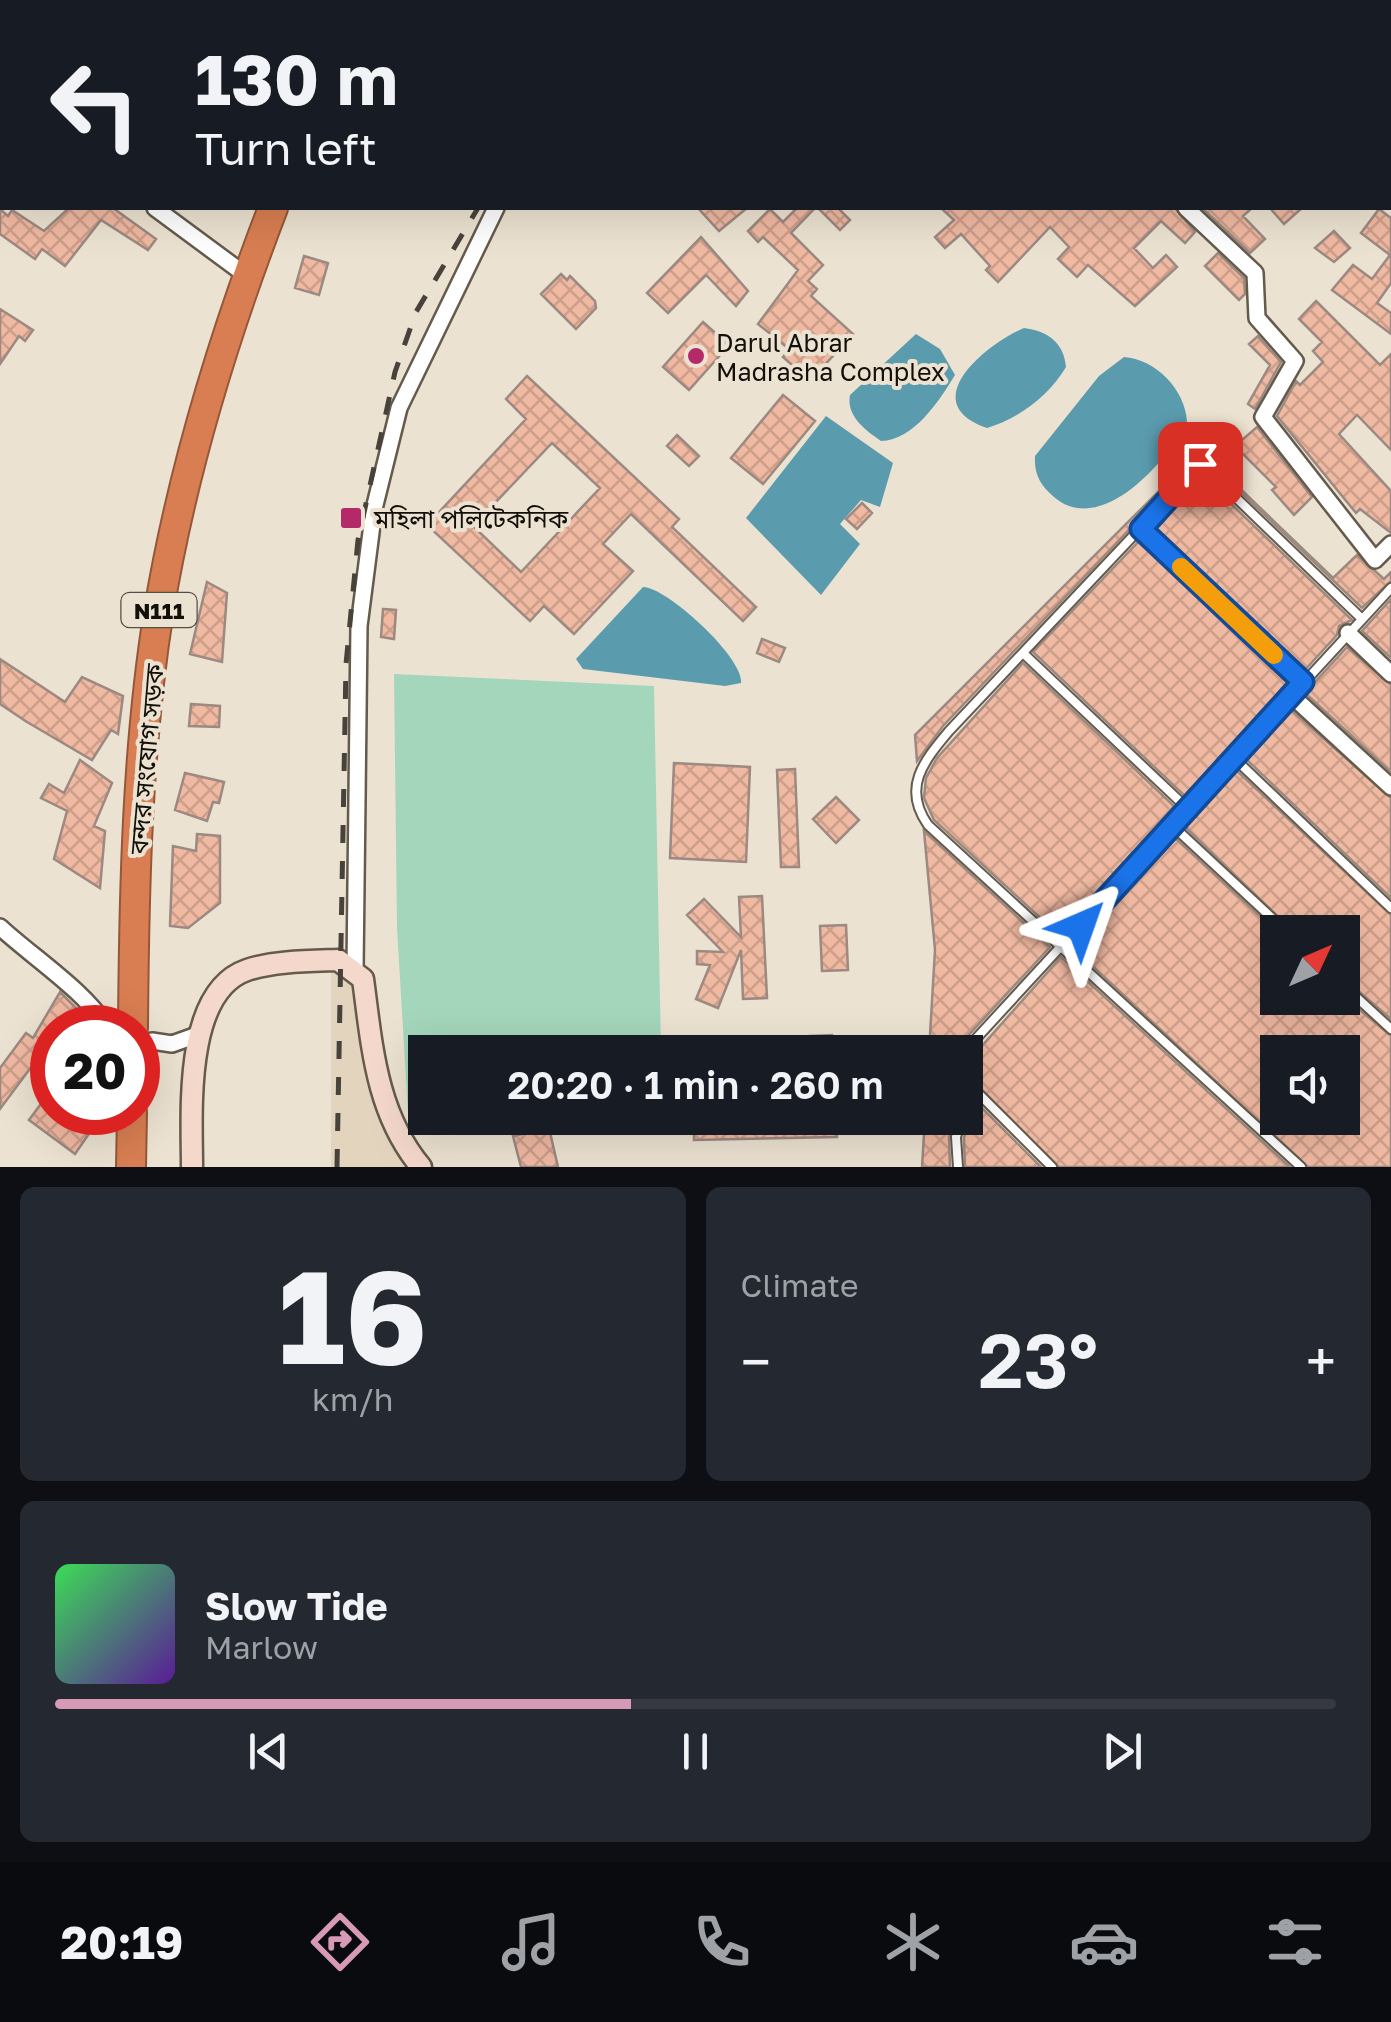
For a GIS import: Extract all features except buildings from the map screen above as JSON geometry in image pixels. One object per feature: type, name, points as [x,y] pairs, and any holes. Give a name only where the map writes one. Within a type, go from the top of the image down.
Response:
[{"type":"highway","name":"বন্দর সংযোগ সড়ক","points":[[142,1005],[144,738],[159,612],[198,428],[272,210]]},
{"type":"highway","points":[[131,1167],[132,1135]]},
{"type":"street","points":[[158,210],[247,276]]},
{"type":"street","points":[[355,970],[358,643],[374,509],[398,408],[495,210]]},
{"type":"street","points":[[1188,210],[1255,273],[1256,318],[1295,361],[1264,417],[1375,560],[1391,544]]},
{"type":"street","points":[[1348,633],[1391,674]]},
{"type":"street","points":[[1292,695],[1391,787]]},
{"type":"street","points":[[0,927],[66,987],[95,1005]]},
{"type":"street","points":[[192,1167],[194,1080],[200,1034],[222,986],[247,970],[338,960],[363,979],[386,1108],[395,1133],[420,1167]]},
{"type":"street","points":[[160,1040],[172,1044],[200,1034]]},
{"type":"lane","points":[[1301,1167],[928,825],[917,809],[913,791],[931,752],[1200,464],[1362,618]]},
{"type":"lane","points":[[1141,529],[1303,682]]},
{"type":"lane","points":[[979,1035],[1391,588]]},
{"type":"lane","points":[[1023,653],[1189,810]]},
{"type":"lane","points":[[1234,758],[1391,908]]},
{"type":"lane","points":[[1174,827],[1269,915]]},
{"type":"lane","points":[[1360,1001],[1391,1029]]},
{"type":"lane","points":[[983,1099],[1052,1167]]},
{"type":"lane","points":[[957,1135],[958,1167]]},
{"type":"shaded area","points":[[331,971],[350,971],[373,1102],[388,1136],[409,1167],[331,1167]]},
{"type":"green space","points":[[394,674],[654,686],[661,1035],[408,1035],[408,1113],[397,928]]},
{"type":"water","points":[[1024,328],[1053,339],[1062,351],[1066,367],[1032,405],[987,428],[966,417],[957,404],[957,390],[976,360]]},
{"type":"water","points":[[916,334],[940,349],[955,375],[915,427],[881,441],[854,416],[850,395]]},
{"type":"water","points":[[1124,357],[1147,363],[1166,378],[1181,398],[1187,421],[1164,456],[1130,490],[1091,508],[1072,507],[1054,497],[1042,484],[1035,456],[1099,376]]},
{"type":"water","points":[[826,416],[893,463],[880,507],[861,500],[840,524],[860,544],[821,595],[746,518]]},
{"type":"water","points":[[643,587],[669,599],[702,626],[731,658],[741,683],[725,686],[583,669],[576,659]]},
{"type":"railway","points":[[337,1167],[346,664],[358,540],[395,372],[416,312],[477,210]]},
{"type":"slow traffic","points":[[1181,567],[1274,655]]},
{"type":"place","name":"Darul Abrar Madrasha Complex","points":[[696,356]]},
{"type":"place","name":"মহিলা পলিটেকনিক","points":[[351,518]]},
{"type":"route","points":[[1081,926],[1303,682],[1141,529],[1200,464]]}]
